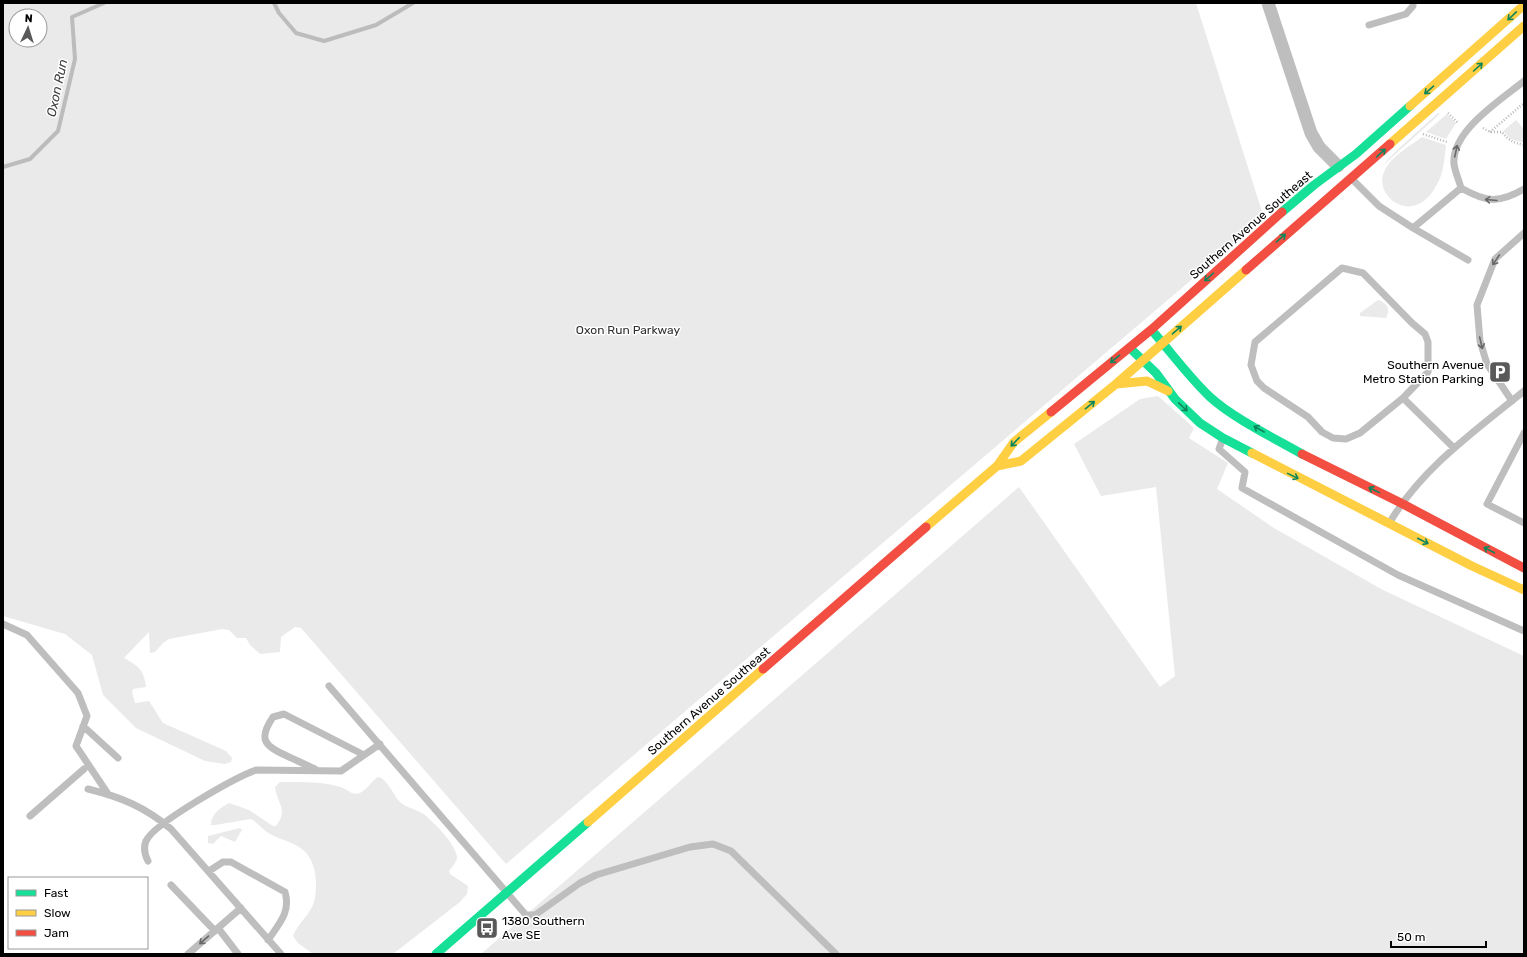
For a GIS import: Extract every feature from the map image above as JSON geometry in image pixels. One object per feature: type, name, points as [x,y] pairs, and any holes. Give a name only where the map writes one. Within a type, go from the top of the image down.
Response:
[{"type":"main road","name":"Southern Avenue Southeast","points":[[436,954],[997,466],[1014,442],[1152,329],[1269,223],[1362,148],[1524,5]]},
{"type":"main road","name":"Southern Avenue Southeast","points":[[997,466],[1021,461],[1116,384],[1326,198],[1351,178],[1524,26]]},
{"type":"main road","points":[[1152,329],[1211,398],[1229,411],[1303,454],[1401,503],[1524,568]]},
{"type":"main road","points":[[1129,347],[1156,373],[1168,391],[1200,423],[1223,438],[1388,524],[1524,590]]},
{"type":"main road","points":[[1116,384],[1147,381],[1168,391]]},
{"type":"street","points":[[1268,3],[1311,133],[1319,147],[1338,166]]},
{"type":"lane","points":[[1369,25],[1406,14],[1413,6],[1413,3]]},
{"type":"lane","points":[[1524,81],[1466,129],[1456,147],[1454,163],[1461,188],[1480,198],[1498,200],[1511,196],[1524,188]]},
{"type":"lane","points":[[1338,166],[1379,206],[1468,260]]},
{"type":"lane","points":[[1414,228],[1461,188]]},
{"type":"lane","points":[[1512,401],[1487,364],[1480,342],[1477,305],[1495,259],[1524,233]]},
{"type":"lane","points":[[1342,268],[1363,273],[1412,323],[1425,334],[1428,342],[1428,372],[1403,398],[1360,432],[1346,439],[1333,438],[1322,432],[1308,417],[1264,388],[1258,381],[1252,365],[1255,342],[1342,268]]},
{"type":"lane","points":[[1388,524],[1401,503],[1421,480],[1454,448],[1524,391]]},
{"type":"lane","points":[[1403,398],[1454,448]]},
{"type":"lane","points":[[1524,433],[1486,504],[1524,523]]},
{"type":"lane","points":[[1223,438],[1219,450],[1245,472],[1242,488],[1398,575],[1524,631]]},
{"type":"lane","points":[[3,624],[27,635],[78,693],[87,716],[76,746],[108,794]]},
{"type":"lane","points":[[329,686],[526,915],[535,915],[580,883],[596,875],[690,847],[713,844],[732,851],[836,954]]},
{"type":"lane","points":[[319,770],[271,749],[264,739],[266,728],[273,717],[284,714],[364,755]]},
{"type":"lane","points":[[83,726],[118,758]]},
{"type":"lane","points":[[148,861],[145,855],[146,840],[154,830],[244,774],[256,770],[341,771],[380,744]]},
{"type":"lane","points":[[30,816],[84,769]]},
{"type":"lane","points":[[88,789],[131,802],[152,813],[165,823],[281,954]]},
{"type":"lane","points":[[209,871],[223,862],[231,862],[285,892],[288,902],[286,912],[268,940]]},
{"type":"lane","points":[[171,885],[238,954]]},
{"type":"lane","points":[[188,954],[241,908]]},
{"type":"path","points":[[1490,132],[1524,103]]},
{"type":"path","points":[[1446,111],[1458,123]]},
{"type":"path","points":[[1483,128],[1490,132],[1502,132],[1507,139],[1514,143],[1524,144]]},
{"type":"path","points":[[1422,134],[1447,142]]},
{"type":"green space","name":"Oxon Run Parkway","points":[[3,3],[1196,3],[1264,218],[506,864],[301,628],[295,627],[281,637],[280,652],[260,654],[250,645],[246,638],[237,638],[229,630],[222,629],[169,639],[155,652],[150,653],[149,632],[124,658],[140,669],[144,676],[146,687],[133,689],[132,692],[135,703],[149,701],[163,723],[226,751],[232,758],[231,762],[225,764],[205,761],[136,728],[103,695],[92,655],[65,634],[3,616]]},
{"type":"green space","points":[[1438,113],[1440,114],[1380,168],[1396,151]]},
{"type":"green space","points":[[1447,114],[1456,123],[1446,139],[1426,132]]},
{"type":"green space","points":[[1516,120],[1524,129],[1524,143],[1511,139],[1503,131]]},
{"type":"green space","points":[[1422,137],[1446,145],[1439,181],[1430,195],[1419,204],[1409,206],[1395,203],[1386,193],[1383,186],[1382,179],[1384,172],[1395,157]]},
{"type":"green space","points":[[1378,300],[1384,303],[1388,309],[1386,318],[1360,316],[1360,313]]},
{"type":"green space","points":[[1158,396],[1194,428],[1189,438],[1228,463],[1217,489],[1274,528],[1383,590],[1524,656],[1524,954],[481,954],[1019,487],[1160,687],[1175,676],[1156,487],[1101,496],[1074,444],[1140,399]]},
{"type":"green space","points":[[378,777],[382,778],[388,784],[400,802],[426,816],[449,840],[457,858],[449,871],[450,874],[468,886],[467,894],[460,902],[393,954],[313,954],[298,943],[293,936],[314,902],[316,881],[314,867],[308,855],[296,845],[270,834],[251,819],[215,825],[211,825],[211,821],[219,809],[229,803],[249,810],[273,826],[276,826],[282,815],[281,806],[275,787],[280,782],[310,782],[333,785],[357,794],[367,788]]},
{"type":"green space","points":[[240,828],[242,830],[235,842],[221,836],[213,844],[208,843],[208,836]]},
{"type":"waterway","name":"Oxon Run","points":[[3,167],[30,159],[58,131],[75,59],[72,17],[104,3]]},
{"type":"waterway","name":"Oxon Run","points":[[274,3],[279,13],[296,33],[324,41],[376,25],[413,3]]},
{"type":"traffic: fast","points":[[1282,212],[1314,185],[1356,154],[1410,106]]},
{"type":"traffic: fast","points":[[1155,334],[1196,382],[1219,405],[1230,413],[1302,454]]},
{"type":"traffic: fast","points":[[1133,351],[1156,373],[1175,399],[1200,423],[1223,438],[1252,453]]},
{"type":"traffic: fast","points":[[436,954],[588,822]]},
{"type":"traffic: slow","points":[[1410,106],[1524,5]]},
{"type":"traffic: slow","points":[[1390,144],[1524,26]]},
{"type":"traffic: slow","points":[[997,466],[1021,461],[1116,384],[1246,270]]},
{"type":"traffic: slow","points":[[1116,384],[1147,381],[1168,391]]},
{"type":"traffic: slow","points":[[926,527],[997,466],[1014,442],[1051,412]]},
{"type":"traffic: slow","points":[[1252,453],[1472,566],[1524,590]]},
{"type":"traffic: slow","points":[[588,822],[763,669]]},
{"type":"traffic: jam","points":[[1246,270],[1390,144]]},
{"type":"traffic: jam","points":[[1051,412],[1152,329],[1282,212]]},
{"type":"traffic: jam","points":[[1302,454],[1401,503],[1524,568]]},
{"type":"traffic: jam","points":[[763,669],[926,527]]},
{"type":"place","name":"Southern Avenue Metro Station Parking","points":[[1500,372]]},
{"type":"place","name":"1380 Southern Ave SE","points":[[487,928]]}]
